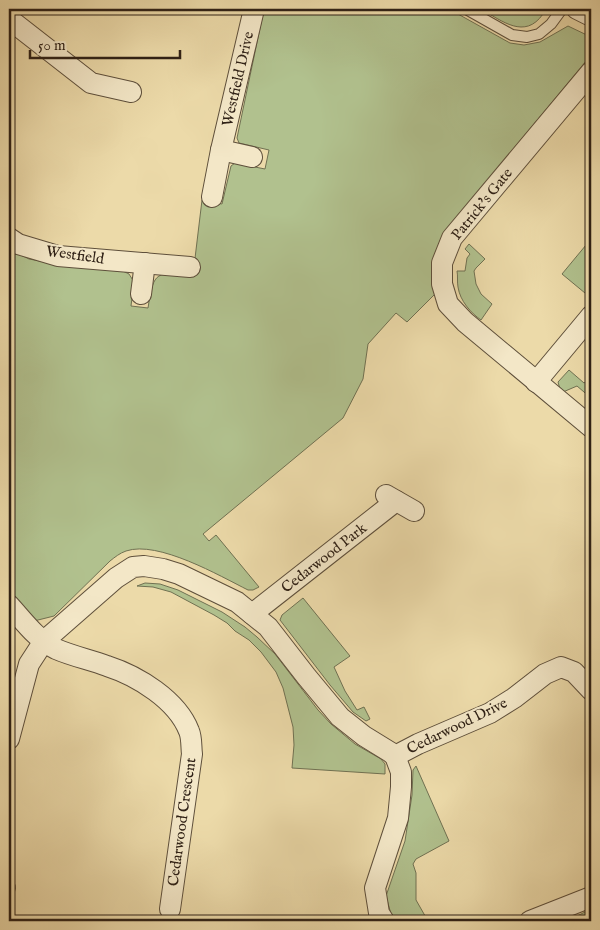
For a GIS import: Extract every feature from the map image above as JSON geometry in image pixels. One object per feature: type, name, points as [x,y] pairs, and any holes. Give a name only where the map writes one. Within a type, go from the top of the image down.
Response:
[{"type":"street","name":"Westfield Drive","points":[[212,197],[254,9]]},
{"type":"street","points":[[577,9],[591,16]]},
{"type":"street","points":[[9,19],[91,83],[132,92]]},
{"type":"street","name":"Patrick's Gate","points":[[591,72],[452,238],[442,263],[442,284],[448,304],[465,322],[591,427]]},
{"type":"street","points":[[221,150],[252,156]]},
{"type":"street","name":"Westfield","points":[[9,238],[18,244],[58,256],[190,267]]},
{"type":"street","points":[[141,294],[145,263]]},
{"type":"street","points":[[536,382],[591,316]]},
{"type":"street","name":"Cedarwood Park","points":[[252,614],[391,498],[414,511]]},
{"type":"street","points":[[9,739],[29,664],[44,641],[116,578],[133,567],[144,566],[179,574],[237,602],[252,614]]},
{"type":"street","name":"Cedarwood Crescent","points":[[9,605],[44,641],[57,649],[111,667],[145,684],[168,701],[182,716],[190,733],[192,754],[170,909]]},
{"type":"street","name":"Cedarwood Drive","points":[[252,614],[268,627],[340,717],[364,736],[395,756],[400,772],[401,788],[398,818],[375,888],[379,913],[384,921]]},
{"type":"street","name":"Cedarwood Drive","points":[[395,756],[490,713],[514,698],[545,674],[561,668],[574,672],[591,690]]},
{"type":"street","points":[[530,921],[591,897]]},
{"type":"lane","points":[[466,9],[512,35],[528,37],[539,34],[552,24],[562,9]]},
{"type":"lane","points":[[9,886],[9,891]]},
{"type":"green space","points":[[264,9],[449,9],[510,43],[524,45],[540,42],[568,26],[591,37],[591,55],[443,234],[435,294],[407,322],[396,313],[368,344],[363,379],[343,418],[203,534],[209,541],[216,535],[259,587],[248,590],[188,561],[155,550],[139,549],[126,551],[118,555],[54,616],[34,621],[9,592],[9,249],[29,259],[72,267],[121,270],[129,274],[134,282],[131,306],[148,308],[152,286],[159,276],[164,274],[193,275],[202,200],[222,204],[231,166],[235,163],[265,169],[269,150],[239,143],[237,138]]},
{"type":"green space","points":[[481,9],[541,9],[543,14],[536,22],[529,26],[521,27],[505,23]]},
{"type":"green space","points":[[591,239],[591,298],[562,274]]},
{"type":"green space","points":[[469,244],[485,259],[474,271],[476,284],[481,294],[492,304],[481,320],[466,306],[458,287],[457,271],[465,271],[467,258],[470,254],[465,249]]},
{"type":"green space","points":[[569,370],[584,383],[587,381],[591,385],[591,398],[577,386],[563,392],[560,389],[558,382]]},
{"type":"green space","points":[[145,583],[160,584],[178,590],[222,612],[245,627],[275,654],[331,724],[355,744],[381,759],[385,764],[385,774],[292,768],[293,727],[283,688],[276,672],[261,652],[227,623],[171,592],[153,587],[137,586]]},
{"type":"green space","points":[[303,598],[350,656],[334,667],[345,691],[357,710],[364,707],[370,719],[366,721],[353,712],[280,620],[282,615]]},
{"type":"green space","points":[[416,766],[449,841],[416,859],[413,864],[416,873],[416,900],[428,921],[396,921],[391,914],[386,896],[405,841],[412,795],[413,770]]},
{"type":"green space","points":[[591,909],[591,921],[567,921]]}]
